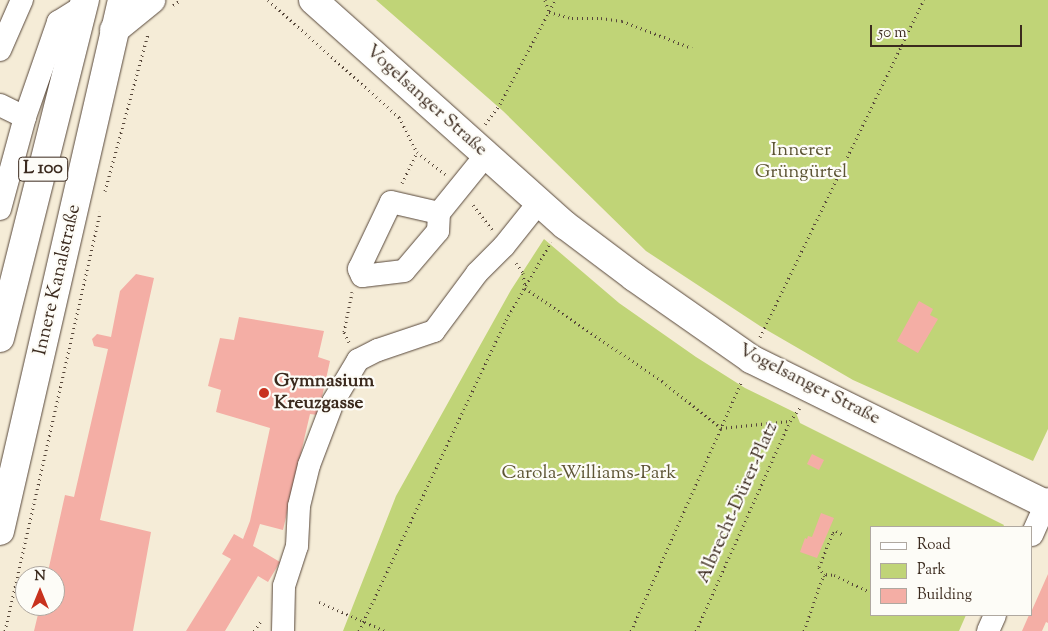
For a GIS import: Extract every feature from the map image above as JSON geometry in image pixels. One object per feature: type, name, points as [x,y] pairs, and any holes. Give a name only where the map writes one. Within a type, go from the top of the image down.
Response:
[{"type":"main road","name":"Innere Kanalstraße","points":[[0,531],[95,126],[114,30],[122,0]]},
{"type":"main road","name":"Vogelsanger Straße","points":[[312,0],[482,134],[540,201],[566,225],[634,277],[754,345],[811,388],[1047,502]]},
{"type":"main road","name":"L 100","points":[[0,338],[85,3]]},
{"type":"main road","points":[[114,30],[159,5]]},
{"type":"street","points":[[0,50],[22,0]]},
{"type":"street","points":[[0,209],[25,117],[58,22],[85,3]]},
{"type":"street","points":[[0,105],[25,117]]},
{"type":"street","points":[[439,213],[391,202],[359,269],[362,276],[404,271],[438,231],[439,213],[482,134]]},
{"type":"street","points":[[282,631],[284,586],[297,546],[299,506],[309,465],[332,402],[358,360],[378,350],[434,332],[476,273],[504,246],[540,201]]},
{"type":"street","points":[[1033,533],[1047,502]]},
{"type":"street","points":[[988,631],[995,616]]},
{"type":"path","points":[[159,5],[181,0]]},
{"type":"path","points":[[268,0],[399,117],[417,152],[445,173],[482,134],[555,0]]},
{"type":"path","points":[[545,0],[549,12]]},
{"type":"path","points":[[631,631],[722,428],[754,345],[924,0]]},
{"type":"path","points":[[549,12],[572,18],[601,18],[622,21],[692,48]]},
{"type":"path","points":[[103,200],[150,31]]},
{"type":"path","points":[[391,202],[417,152]]},
{"type":"path","points":[[5,631],[100,210]]},
{"type":"path","points":[[359,631],[502,329],[549,245],[566,225]]},
{"type":"path","points":[[358,360],[344,332],[353,290],[362,276]]},
{"type":"path","points":[[525,288],[662,381],[722,428],[790,421]]},
{"type":"path","name":"Albrecht-Dürer-Platz","points":[[696,631],[790,421],[811,388]]},
{"type":"path","points":[[825,576],[819,567],[830,539],[836,531],[842,534]]},
{"type":"path","points":[[825,576],[834,575],[870,592]]},
{"type":"path","points":[[804,631],[825,576]]},
{"type":"path","points":[[319,602],[385,631]]},
{"type":"green space","name":"Innerer Grüngürtel","points":[[376,0],[1048,0],[1048,429],[1033,461],[853,380],[760,326],[646,251],[503,111]]},
{"type":"green space","name":"Carola-Williams-Park","points":[[544,239],[619,303],[696,357],[745,388],[796,413],[800,423],[1004,525],[870,526],[870,616],[966,616],[959,631],[343,631],[396,496],[511,290]]},
{"type":"building","points":[[136,274],[154,278],[100,520],[151,532],[133,631],[34,631],[38,616],[65,616],[65,566],[49,566],[65,495],[74,497],[108,349],[94,346],[92,339],[97,334],[111,337],[120,291]]},
{"type":"building","points":[[919,301],[933,309],[930,315],[938,319],[918,353],[897,341]]},
{"type":"building","points":[[239,317],[324,331],[318,357],[330,361],[318,415],[310,414],[283,530],[260,524],[253,546],[280,562],[268,582],[258,576],[225,631],[186,631],[231,559],[222,554],[234,534],[243,539],[250,521],[270,428],[216,412],[221,390],[208,386],[220,338],[234,340]]},
{"type":"building","points":[[812,454],[824,460],[819,470],[807,464]]},
{"type":"building","points":[[821,513],[834,518],[817,558],[800,552],[805,538],[807,539],[808,536],[812,537]]},
{"type":"building","points":[[1048,574],[1048,623],[1046,622],[1042,631],[1022,631],[1029,616],[1033,616],[1033,608]]},
{"type":"place","name":"Gymnasium Kreuzgasse","points":[[264,393]]}]
